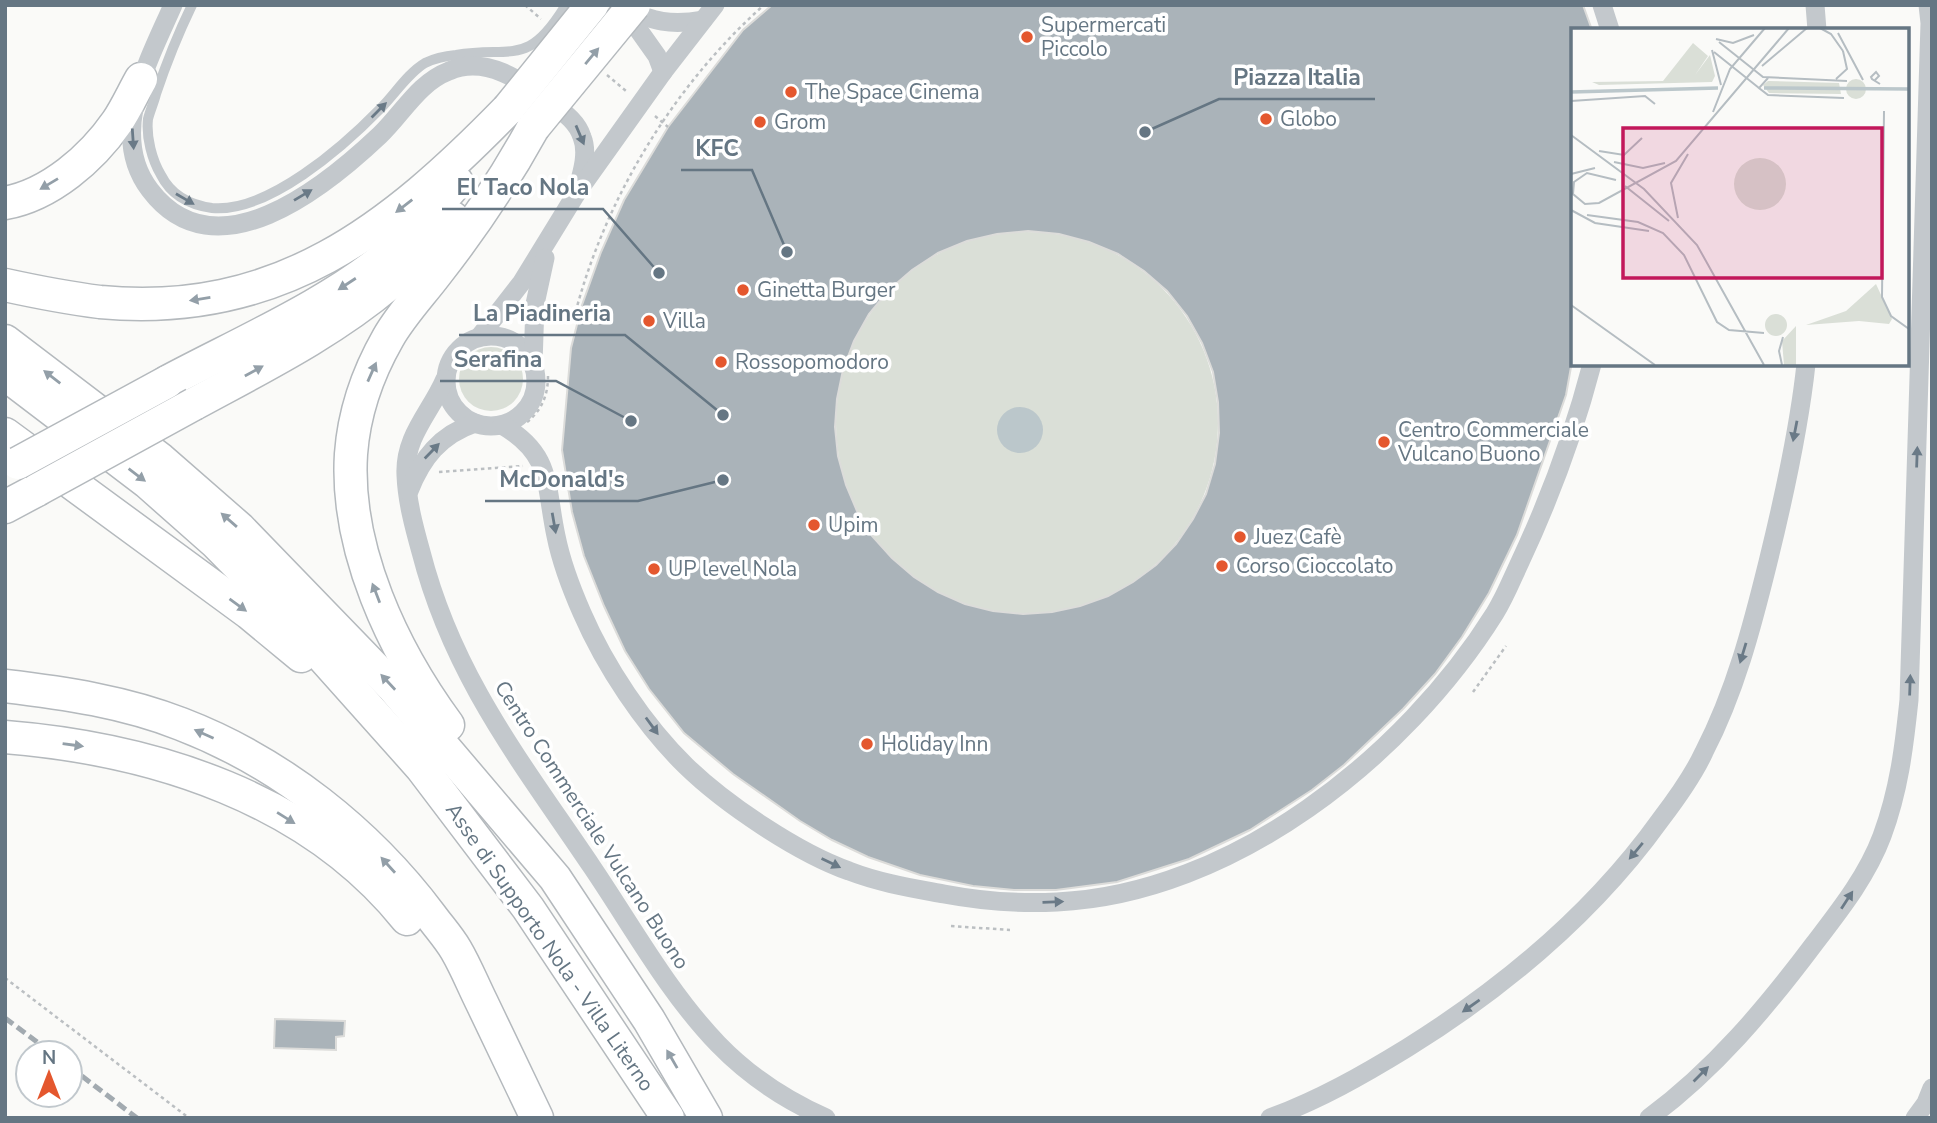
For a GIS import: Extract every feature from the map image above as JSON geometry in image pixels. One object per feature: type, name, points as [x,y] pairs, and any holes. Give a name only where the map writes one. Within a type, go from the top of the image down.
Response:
[{"type":"highway","points":[[5,507],[296,349],[391,283],[424,253],[521,119],[592,5]]},
{"type":"highway","points":[[11,467],[324,299],[394,249],[428,215],[478,157],[521,119],[626,6]]},
{"type":"highway","points":[[5,203],[41,190],[72,171],[117,121],[141,79]]},
{"type":"highway","points":[[5,285],[60,297],[147,303],[192,300],[237,292],[282,278],[318,263],[351,244],[521,119]]},
{"type":"highway","points":[[521,119],[509,171],[389,336],[369,376],[357,413],[351,454],[352,501],[360,544],[375,590],[403,654],[436,708],[555,878]]},
{"type":"highway","name":"Asse di Supporto Nola - Villa Literno","points":[[5,341],[160,459],[239,528],[392,686],[555,878],[649,1020],[706,1118]]},
{"type":"highway","name":"Asse di Supporto Nola - Villa Literno","points":[[5,374],[147,482],[216,543],[272,600],[421,767],[528,908],[668,1118]]},
{"type":"highway","points":[[5,434],[249,613],[302,656],[421,767]]},
{"type":"highway","points":[[5,686],[115,704],[179,723],[210,736],[297,785],[342,821],[381,857],[456,949],[537,1118]]},
{"type":"highway","points":[[5,737],[104,749],[148,760],[233,789],[274,810],[353,864],[392,900],[492,1024]]},
{"type":"street","points":[[173,5],[141,79],[132,122],[136,164],[144,182],[172,213],[192,224],[215,228],[239,225],[260,219],[290,203],[356,157],[382,134],[422,88],[436,77],[452,69],[471,67],[488,68],[523,81],[568,116],[577,127],[585,148],[576,194]]},
{"type":"street","points":[[1602,5],[1609,28]]},
{"type":"street","points":[[1815,5],[1817,28]]},
{"type":"street","points":[[1649,1118],[1691,1084],[1763,1011],[1846,903],[1881,839],[1894,801],[1903,764],[1909,700],[1930,33],[1928,5]]},
{"type":"street","points":[[626,6],[653,21],[669,24],[709,13]]},
{"type":"street","points":[[626,6],[657,56],[663,72]]},
{"type":"street","name":"Centro Commerciale Vulcano Buono","points":[[709,13],[663,72],[576,194],[522,282],[480,336],[466,342],[455,352],[436,399],[416,427],[410,441],[406,459],[407,495],[425,568],[461,661],[488,713],[535,786],[699,1023],[759,1081],[826,1118]]},
{"type":"street","name":"Centro Commerciale Vulcano Buono","points":[[502,425],[516,419],[527,408],[535,394],[540,366],[535,304],[550,238]]},
{"type":"street","points":[[480,336],[506,337],[517,343],[540,366]]},
{"type":"street","points":[[445,379],[447,393],[462,416],[488,426],[502,425],[525,442],[542,465],[556,539],[580,609],[596,643],[614,674],[661,739],[687,767],[746,814],[845,870],[880,881],[982,901],[1059,902],[1139,887],[1177,877],[1214,862],[1265,836],[1301,813],[1382,750],[1439,687],[1501,603],[1549,499],[1591,366]]},
{"type":"street","points":[[1270,1118],[1322,1097],[1357,1078],[1488,995],[1541,953],[1567,928],[1615,877],[1676,798],[1704,752],[1727,704],[1754,621],[1778,521],[1806,366]]},
{"type":"street","points":[[407,495],[429,452],[457,430],[475,423]]},
{"type":"street","points":[[1915,1118],[1926,1103],[1932,1088]]},
{"type":"lane","points":[[192,5],[163,72],[149,119],[150,142],[157,167],[166,185],[183,200],[225,209],[249,204],[307,172],[374,115],[425,63],[440,57],[472,52],[510,52],[531,46],[550,27],[564,8],[563,5]]},
{"type":"path","points":[[552,312],[574,318],[600,237],[624,186],[651,139],[722,48],[764,5]]},
{"type":"path","points":[[525,426],[535,416],[546,397],[540,366]]},
{"type":"path","points":[[416,474],[542,465]]},
{"type":"path","points":[[1473,692],[1506,646]]},
{"type":"path","points":[[951,926],[1010,930]]},
{"type":"path","points":[[5,978],[189,1118]]},
{"type":"shaded area","points":[[1027,232],[1064,235],[1100,246],[1133,264],[1162,288],[1186,317],[1204,350],[1215,386],[1218,423],[1215,460],[1204,496],[1186,529],[1162,558],[1133,582],[1100,600],[1064,611],[1027,614],[990,611],[954,600],[921,582],[892,558],[868,529],[850,496],[839,460],[836,423],[839,386],[850,350],[868,317],[892,288],[921,264],[954,246],[990,235]]},
{"type":"shaded area","points":[[485,347],[497,347],[514,356],[521,367],[521,391],[514,402],[497,411],[485,411],[473,406],[464,397],[459,385],[459,373],[464,361],[473,352]]},
{"type":"shaded area","points":[[1020,407],[1037,413],[1043,430],[1037,447],[1020,453],[1003,447],[997,430],[1003,413]]},
{"type":"building","name":"Centro Commerciale Vulcano Buono","points":[[772,5],[1583,5],[1591,28],[1571,28],[1571,366],[1566,395],[1517,535],[1489,593],[1435,674],[1403,709],[1344,765],[1312,790],[1250,830],[1189,859],[1117,882],[1056,890],[1014,890],[973,886],[920,875],[868,857],[832,840],[733,774],[684,733],[649,689],[625,651],[604,606],[584,556],[572,512],[562,450],[571,348],[582,305],[601,252],[624,200],[668,127],[743,30]],"holes":[[[1028,231],[1059,234],[1118,254],[1144,271],[1167,291],[1187,316],[1202,343],[1213,372],[1219,433],[1215,464],[1206,494],[1176,544],[1156,565],[1108,596],[1052,612],[1023,614],[993,611],[965,604],[914,577],[872,536],[857,511],[838,456],[835,427],[843,370],[854,341],[869,314],[889,290],[912,270],[938,253],[967,241]]]},
{"type":"building","points":[[275,1019],[345,1021],[344,1036],[336,1037],[336,1050],[274,1048]]},
{"type":"railway","points":[[5,1018],[33,1039]]},
{"type":"railway","points":[[84,1078],[137,1118]]},
{"type":"place","name":"Supermercati Piccolo","points":[[1027,37]]},
{"type":"place","name":"The Space Cinema","points":[[791,92]]},
{"type":"place","name":"Globo","points":[[1266,119]]},
{"type":"place","name":"Grom","points":[[760,122]]},
{"type":"place","name":"Piazza Italia","points":[[1145,132]]},
{"type":"place","name":"KFC","points":[[787,252]]},
{"type":"place","name":"El Taco Nola","points":[[659,273]]},
{"type":"place","name":"Ginetta Burger","points":[[743,290]]},
{"type":"place","name":"Villa","points":[[649,321]]},
{"type":"place","name":"Rossopomodoro","points":[[721,362]]},
{"type":"place","name":"La Piadineria","points":[[723,415]]},
{"type":"place","name":"Serafina","points":[[631,421]]},
{"type":"place","name":"Centro Commerciale Vulcano Buono","points":[[1384,442]]},
{"type":"place","name":"McDonald's","points":[[723,480]]},
{"type":"place","name":"Upim","points":[[814,525]]},
{"type":"place","name":"Juez Cafè","points":[[1240,537]]},
{"type":"place","name":"Corso Cioccolato","points":[[1222,566]]},
{"type":"place","name":"UP level Nola","points":[[654,569]]},
{"type":"place","name":"Holiday Inn","points":[[867,744]]}]
